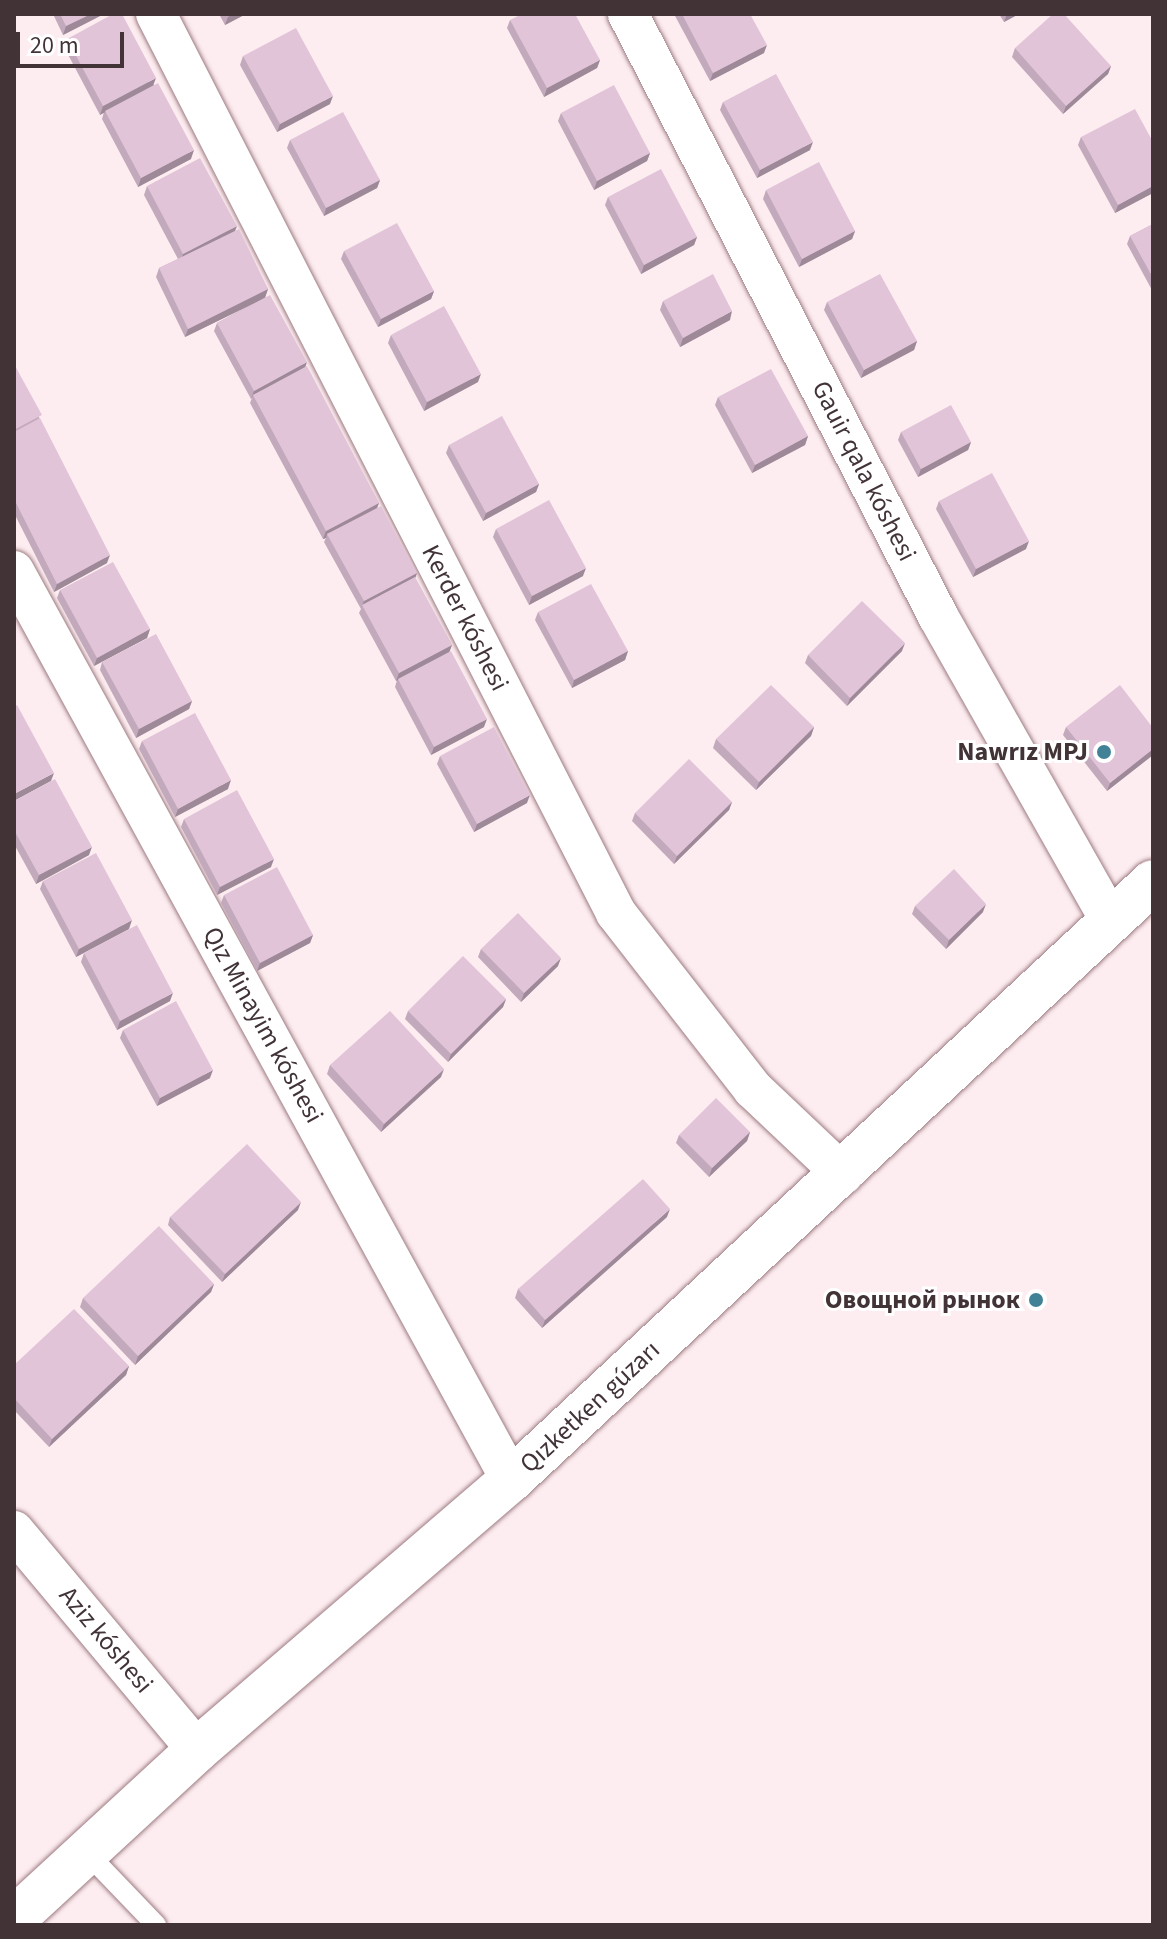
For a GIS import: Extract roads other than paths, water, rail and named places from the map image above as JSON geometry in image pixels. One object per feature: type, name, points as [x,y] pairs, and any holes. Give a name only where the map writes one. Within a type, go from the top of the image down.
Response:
[{"type":"street","name":"Kerder kóshesi","points":[[156,14],[616,913],[753,1089],[843,1174]]},
{"type":"street","name":"Gauir qala kóshesi","points":[[628,14],[938,616],[1111,922]]},
{"type":"street","name":"Qız Minayim kóshesi","points":[[14,571],[511,1480]]},
{"type":"street","name":"Qızketken gúzarı","points":[[14,1919],[197,1750],[511,1480],[1153,882]]},
{"type":"street","name":"Aziz kóshesi","points":[[14,1531],[197,1750]]},
{"type":"lane","points":[[87,1853],[156,1925]]},
{"type":"place","name":"Nawrız MPJ","points":[[1104,752]]},
{"type":"place","name":"Овощной рынок","points":[[1036,1300]]}]
